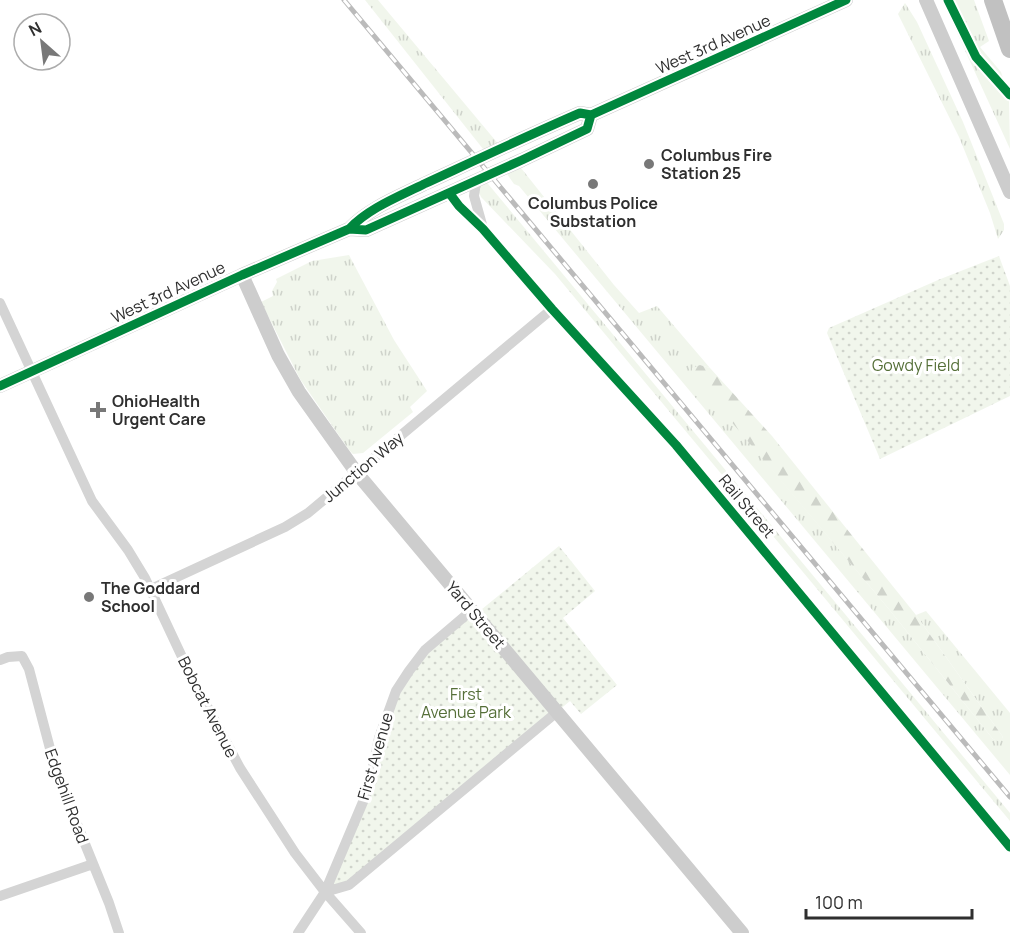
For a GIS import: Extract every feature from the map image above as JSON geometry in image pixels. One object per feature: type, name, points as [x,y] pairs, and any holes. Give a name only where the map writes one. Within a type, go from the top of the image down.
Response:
[{"type":"highway","points":[[993,0],[1010,49]]},
{"type":"street","name":"West 3rd Avenue","points":[[0,386],[242,275],[349,229],[360,218],[397,197],[540,130],[580,113],[591,115],[846,0]]},
{"type":"street","points":[[926,0],[1010,192]]},
{"type":"street","name":"West 3rd Avenue","points":[[349,229],[366,230],[450,194],[587,129],[591,115]]},
{"type":"street","points":[[450,194],[449,184],[454,175],[527,142],[539,135],[540,130]]},
{"type":"street","name":"Rail Street","points":[[476,181],[474,196],[483,229]]},
{"type":"street","name":"Rail Street","points":[[450,194],[683,453],[1010,847]]},
{"type":"street","name":"Yard Street","points":[[242,275],[278,355],[299,392],[356,472],[742,933]]},
{"type":"street","points":[[0,303],[32,371]]},
{"type":"street","name":"Junction Way","points":[[151,589],[285,527],[308,513],[552,309]]},
{"type":"street","name":"Bobcat Avenue","points":[[32,371],[92,501],[128,550],[151,589],[191,676],[240,768],[295,853],[361,933]]},
{"type":"street","name":"First Avenue","points":[[298,933],[325,892],[368,790],[379,738],[396,692],[409,670],[425,650],[472,610]]},
{"type":"street","name":"Edgehill Road","points":[[0,660],[22,656],[29,669],[57,775],[119,933]]},
{"type":"street","points":[[325,892],[349,885],[557,712]]},
{"type":"street","points":[[0,896],[93,864]]},
{"type":"green space","points":[[365,0],[378,0],[500,146],[487,154]]},
{"type":"green space","points":[[942,0],[978,65],[1009,99],[1010,149]]},
{"type":"green space","points":[[950,0],[974,0],[989,41],[980,47],[1001,72],[1006,88],[977,56]]},
{"type":"green space","points":[[905,3],[917,22],[963,122],[1004,224],[1004,230],[998,239],[990,213],[959,137],[898,14]]},
{"type":"green space","points":[[521,168],[639,313],[657,306],[710,368],[700,365],[693,375],[888,608],[993,739],[1000,741],[1003,737],[916,615],[926,611],[1010,713],[1010,775],[519,186],[514,184],[507,174]]},
{"type":"green space","points":[[484,179],[1010,813],[1010,821],[555,274],[481,197],[477,188]]},
{"type":"green space","points":[[349,255],[394,340],[427,391],[410,407],[413,412],[363,453],[353,454],[300,379],[261,302],[273,296],[272,291],[277,282],[276,279],[312,261]]},
{"type":"green space","name":"Gowdy Field","points":[[999,256],[1010,286],[1010,396],[880,459],[827,333],[829,328]]},
{"type":"green space","points":[[700,365],[710,368],[772,436],[916,615],[1003,737],[1000,742],[993,739],[888,608],[692,375],[692,368]]},
{"type":"green space","name":"First Avenue Park","points":[[559,546],[595,591],[563,618],[617,685],[581,714],[570,701],[349,885],[325,892],[368,790],[387,714],[425,650],[476,614]]},
{"type":"railway","points":[[344,0],[1010,797]]},
{"type":"cycle path","points":[[0,386],[242,275],[349,229],[384,204],[521,139],[580,113],[591,115],[846,0]]},
{"type":"cycle path","points":[[948,0],[976,57],[1010,95]]},
{"type":"cycle path","points":[[349,229],[366,230],[522,160],[587,129],[591,115]]},
{"type":"cycle path","points":[[450,194],[676,445],[1010,847]]},
{"type":"place","name":"Columbus Fire Station 25","points":[[649,164]]},
{"type":"place","name":"Columbus Police Substation","points":[[593,184]]},
{"type":"place","name":"OhioHealth Urgent Care","points":[[98,410]]},
{"type":"place","name":"The Goddard School","points":[[89,597]]}]
